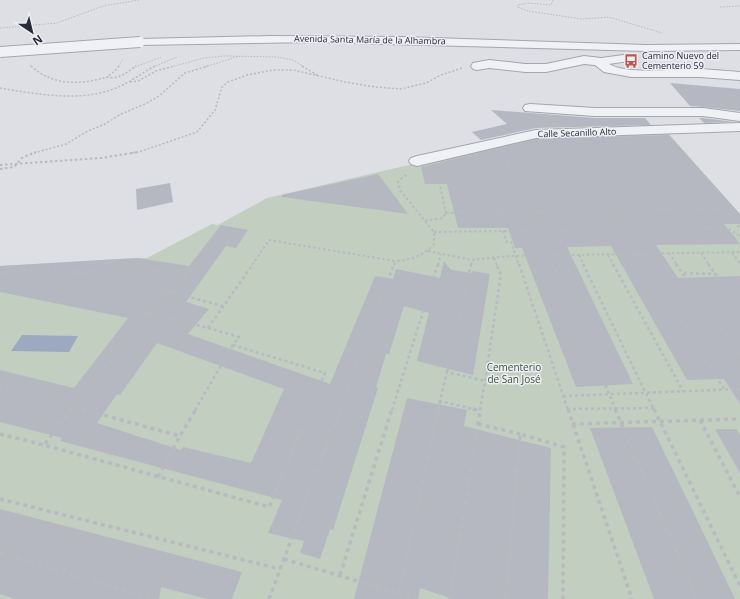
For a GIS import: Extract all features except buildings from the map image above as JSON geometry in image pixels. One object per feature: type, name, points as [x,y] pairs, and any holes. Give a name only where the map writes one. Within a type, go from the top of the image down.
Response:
[{"type":"street","name":"Avenida Santa María de la Alhambra","points":[[0,52],[142,42],[243,38],[653,44],[740,47]]},
{"type":"street","points":[[477,66],[489,64],[539,68],[584,60],[601,62],[626,58],[740,56]]},
{"type":"street","points":[[601,62],[601,65],[605,69],[619,72],[695,73],[740,76]]},
{"type":"street","name":"Calle Secanillo Alto","points":[[530,108],[595,112],[703,112],[740,117]]},
{"type":"street","name":"Calle Secanillo Alto","points":[[414,168],[536,134],[740,127]]},
{"type":"path","points":[[0,28],[57,23],[103,6],[139,0]]},
{"type":"path","points":[[553,0],[552,5],[527,3],[518,5],[517,7],[582,20],[609,18],[618,19],[639,27],[671,36],[672,39],[653,44]]},
{"type":"path","points":[[720,7],[740,6]]},
{"type":"path","points":[[26,61],[37,73],[45,77],[74,84],[93,82],[107,77],[116,71],[125,57],[142,42]]},
{"type":"path","points":[[107,77],[111,78],[120,76],[140,64],[166,55]]},
{"type":"path","points":[[129,82],[138,81],[156,71],[204,58],[239,56],[277,57],[293,60],[319,76]]},
{"type":"path","points":[[0,169],[14,167],[23,157],[40,150],[66,144],[121,114],[145,104],[160,96],[184,73],[239,56]]},
{"type":"path","points":[[0,88],[25,93],[75,95],[99,93],[114,89],[129,82],[152,67],[178,57]]},
{"type":"path","points":[[0,165],[66,162],[142,151],[197,132],[215,110],[222,88],[228,82],[247,75],[273,70],[294,70],[375,87],[401,89],[426,84],[441,75],[467,67],[477,66]]},
{"type":"path","points":[[637,140],[692,209]]},
{"type":"path","points":[[660,140],[710,198],[724,209],[740,228]]},
{"type":"path","points":[[590,141],[637,210]]},
{"type":"path","points":[[614,141],[665,210]]},
{"type":"path","points":[[546,142],[583,211]]},
{"type":"path","points":[[568,142],[635,254]]},
{"type":"path","points":[[525,147],[555,212]]},
{"type":"path","points":[[503,152],[536,230]]},
{"type":"path","points":[[482,157],[501,212]]},
{"type":"path","points":[[459,163],[473,213]]},
{"type":"path","points":[[208,328],[269,240],[395,261],[404,261],[427,253],[434,244],[434,232],[399,189],[398,182],[414,168]]},
{"type":"path","points":[[425,221],[443,218],[446,213],[436,168]]},
{"type":"path","points":[[434,183],[440,183]]},
{"type":"path","points":[[446,213],[724,209]]},
{"type":"path","points":[[434,232],[727,228],[740,236]]},
{"type":"path","points":[[503,231],[507,242],[511,242],[516,256],[632,599]]},
{"type":"path","points":[[428,251],[472,260],[549,255],[740,252]]},
{"type":"path","points":[[732,252],[740,263]]},
{"type":"path","points":[[700,253],[740,308]]},
{"type":"path","points":[[340,575],[441,254]]},
{"type":"path","points":[[608,254],[683,391]]},
{"type":"path","points":[[640,254],[724,389]]},
{"type":"path","points":[[669,254],[740,356]]},
{"type":"path","points":[[549,255],[697,599]]},
{"type":"path","points":[[579,255],[740,586]]},
{"type":"path","points":[[450,599],[501,274],[494,258]]},
{"type":"path","points":[[399,593],[472,260]]},
{"type":"path","points":[[268,599],[395,261]]},
{"type":"path","points":[[73,272],[135,267],[187,277],[174,293]]},
{"type":"path","points":[[0,272],[47,269],[73,272],[174,293],[223,306]]},
{"type":"path","points":[[683,274],[715,274]]},
{"type":"path","points":[[44,445],[166,292]]},
{"type":"path","points":[[148,313],[239,337],[180,436],[158,477]]},
{"type":"path","points":[[0,434],[268,507],[325,373],[233,345]]},
{"type":"path","points":[[447,372],[485,381]]},
{"type":"path","points":[[0,387],[180,436]]},
{"type":"path","points":[[563,396],[740,389]]},
{"type":"path","points":[[440,401],[480,411]]},
{"type":"path","points":[[567,409],[654,408]]},
{"type":"path","points":[[572,424],[740,419]]},
{"type":"path","points":[[700,420],[740,497]]},
{"type":"path","points":[[478,424],[564,447],[563,599]]},
{"type":"path","points":[[506,599],[520,434]]},
{"type":"path","points":[[0,499],[280,569]]},
{"type":"path","points":[[0,553],[154,599]]},
{"type":"path","points":[[284,559],[417,599]]},
{"type":"green space","name":"Cementerio de San José","points":[[668,133],[740,214],[740,599],[0,599],[0,266],[147,258],[212,224],[218,225],[267,198],[538,135]]},
{"type":"water","points":[[22,335],[78,336],[69,352],[11,351]]},
{"type":"place","name":"Camino Nuevo del Cementerio 59","points":[[631,61]]}]
